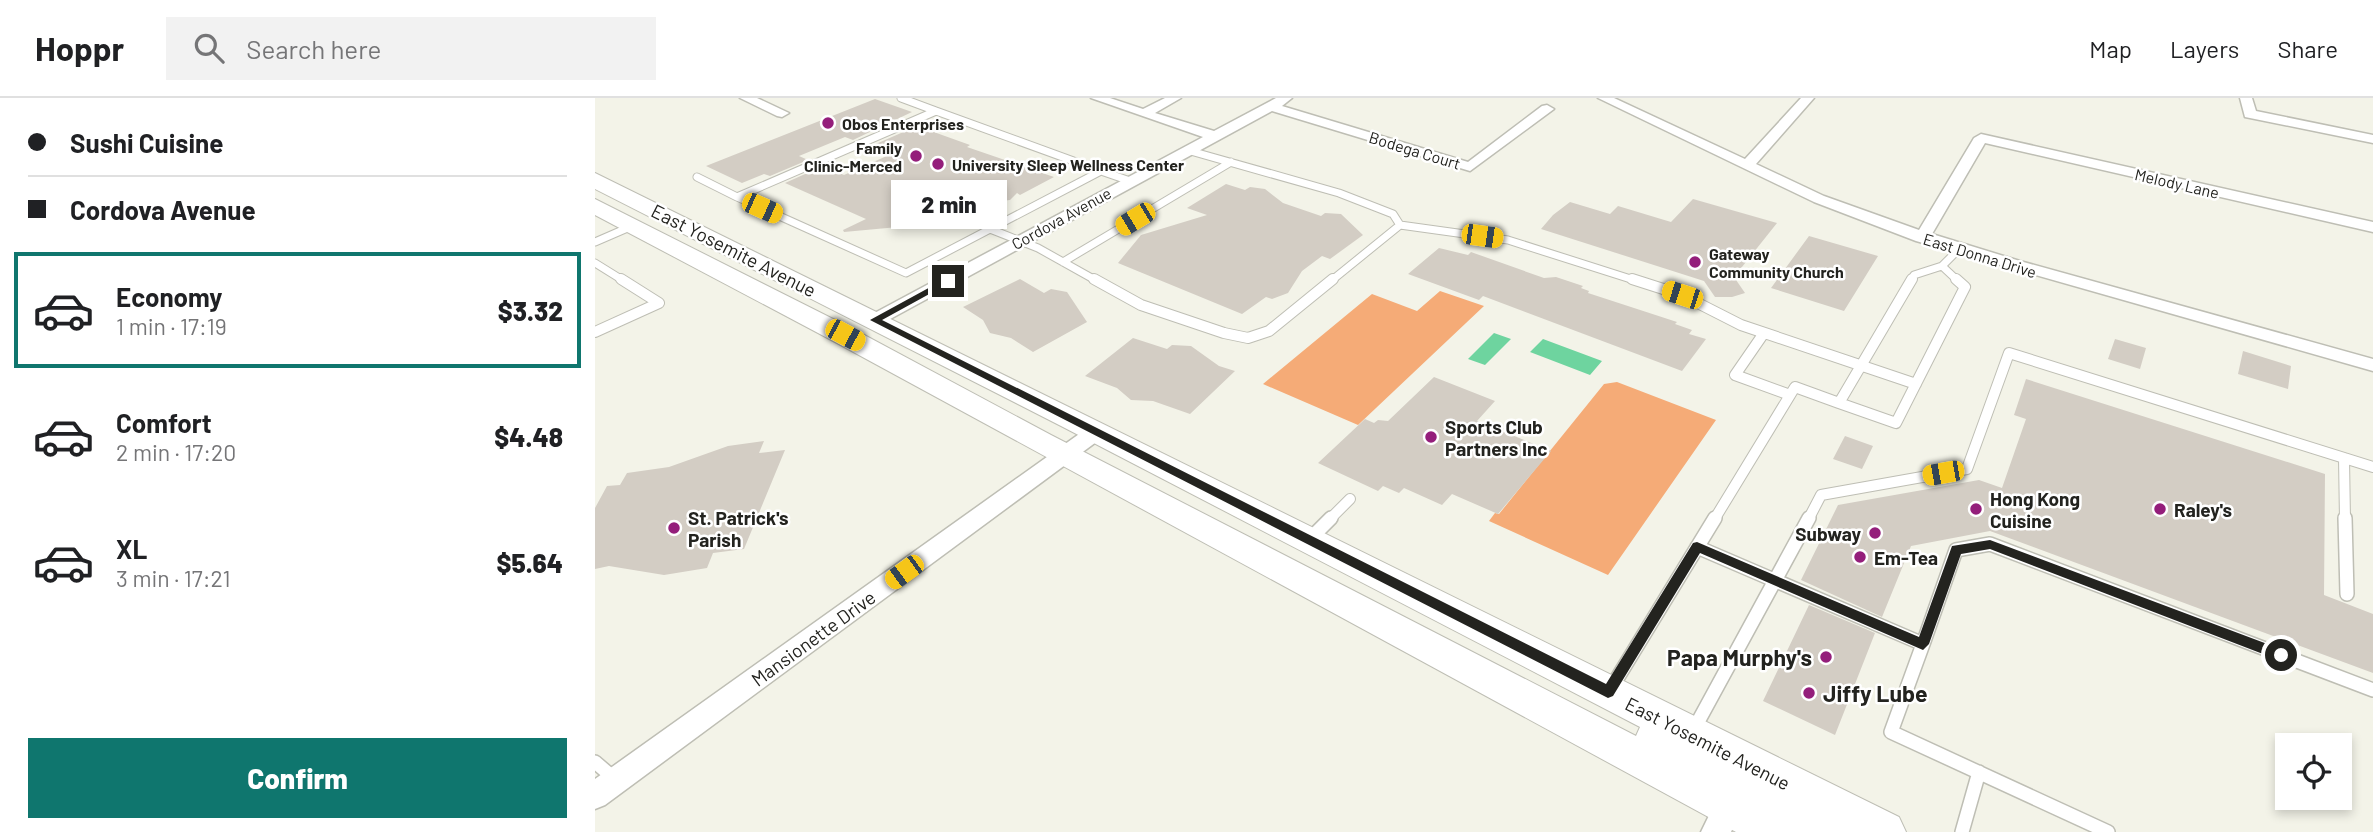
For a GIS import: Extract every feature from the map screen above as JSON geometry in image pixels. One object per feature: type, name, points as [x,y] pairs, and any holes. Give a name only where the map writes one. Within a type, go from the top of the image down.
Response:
[{"type":"main road","name":"East Yosemite Avenue","points":[[595,180],[1884,832]]},
{"type":"main road","name":"East Yosemite Avenue","points":[[595,206],[1572,722],[1723,819],[1779,832]]},
{"type":"main road","points":[[750,287],[777,286],[851,320],[875,320]]},
{"type":"main road","points":[[1572,722],[1632,728],[1832,832]]},
{"type":"street","points":[[746,98],[782,113]]},
{"type":"street","points":[[1097,98],[1214,136]]},
{"type":"street","points":[[1144,113],[1175,98]]},
{"type":"street","name":"Cordova Avenue","points":[[875,320],[1286,98]]},
{"type":"street","points":[[1747,165],[1808,98]]},
{"type":"street","points":[[2246,98],[2250,114],[2373,139]]},
{"type":"street","name":"East Donna Drive","points":[[1609,99],[1819,199],[1922,238],[2373,365]]},
{"type":"street","name":"Bodega Court","points":[[1269,106],[1470,167],[1547,109]]},
{"type":"street","name":"Melody Lane","points":[[1922,238],[1981,138],[2373,228]]},
{"type":"street","name":"Mansionette Drive","points":[[595,796],[1097,432]]},
{"type":"lane","points":[[901,98],[1130,181]]},
{"type":"lane","points":[[737,197],[936,111]]},
{"type":"lane","points":[[1187,150],[1339,192],[1393,214],[1400,225]]},
{"type":"lane","points":[[1063,262],[1231,162]]},
{"type":"lane","points":[[697,177],[906,273],[1102,170]]},
{"type":"lane","points":[[595,235],[629,225]]},
{"type":"lane","points":[[595,242],[629,225]]},
{"type":"lane","points":[[990,229],[1063,262],[1141,305],[1224,333],[1248,338],[1269,331],[1400,225],[1508,240],[1682,295],[1741,325],[1916,384]]},
{"type":"lane","points":[[1839,403],[1913,275],[1942,266],[1959,249]]},
{"type":"lane","points":[[595,263],[659,303],[595,332]]},
{"type":"lane","points":[[1608,692],[1795,387],[1896,423],[1965,287],[1942,266]]},
{"type":"lane","points":[[1764,333],[1735,374],[1790,395]]},
{"type":"lane","points":[[1691,734],[1821,495],[1967,469],[2009,353],[2373,467]]},
{"type":"lane","points":[[2344,458],[2347,594]]},
{"type":"lane","points":[[1308,540],[1350,499]]},
{"type":"lane","points":[[2108,832],[1891,732],[1957,550],[1990,544],[2373,690]]},
{"type":"lane","points":[[1697,547],[1923,644]]},
{"type":"lane","points":[[595,761],[616,780]]},
{"type":"lane","points":[[1962,832],[1979,772]]},
{"type":"shaded area","points":[[1440,291],[1484,306],[1358,425],[1263,384],[1372,294],[1417,311]]},
{"type":"shaded area","points":[[1494,333],[1511,339],[1485,365],[1468,359]]},
{"type":"shaded area","points":[[1543,339],[1602,361],[1590,375],[1530,352]]},
{"type":"shaded area","points":[[1617,382],[1716,420],[1608,575],[1489,521],[1495,513],[1499,514],[1604,384]]},
{"type":"building","points":[[875,99],[912,112],[853,140],[845,137],[799,156],[808,160],[770,176],[764,174],[742,183],[706,166]]},
{"type":"building","points":[[917,126],[970,145],[967,147],[1054,177],[1020,195],[1017,193],[1010,200],[924,210],[952,222],[844,232],[843,230],[866,219],[785,183],[823,166],[844,175],[889,155],[869,147]]},
{"type":"building","points":[[1226,184],[1245,190],[1250,187],[1265,189],[1283,203],[1321,216],[1325,213],[1341,214],[1363,235],[1330,259],[1322,256],[1302,271],[1288,293],[1272,299],[1266,297],[1242,314],[1118,263],[1141,235],[1207,215],[1187,208]]},
{"type":"building","name":"Gateway Community Church","points":[[1693,199],[1777,223],[1734,277],[1745,293],[1732,297],[1715,297],[1704,281],[1541,229],[1570,202],[1610,214],[1618,206],[1671,222]]},
{"type":"building","points":[[1809,236],[1878,256],[1844,311],[1771,288]]},
{"type":"building","points":[[1439,248],[1468,255],[1471,252],[1544,278],[1556,277],[1583,286],[1581,288],[1589,291],[1588,293],[1677,322],[1675,324],[1692,330],[1689,334],[1706,339],[1682,371],[1483,296],[1479,300],[1408,274]]},
{"type":"building","points":[[1020,279],[1044,293],[1051,289],[1067,292],[1087,322],[1033,352],[1011,338],[990,333],[983,320],[963,307]]},
{"type":"building","points":[[1133,338],[1167,349],[1172,345],[1191,346],[1219,366],[1235,371],[1190,414],[1153,401],[1131,400],[1117,388],[1085,376]]},
{"type":"building","points":[[2115,339],[2146,348],[2140,369],[2108,359]]},
{"type":"building","points":[[2243,351],[2291,366],[2288,389],[2238,374]]},
{"type":"building","name":"Sports Club Partners Inc","points":[[1434,377],[1495,401],[1477,421],[1551,451],[1498,514],[1452,494],[1442,505],[1404,488],[1399,493],[1383,486],[1378,491],[1318,463],[1365,419],[1374,423],[1378,420],[1388,421]]},
{"type":"building","name":"Raley's","points":[[2026,379],[2325,474],[2324,595],[2373,614],[2373,673],[1990,531],[1911,546],[1882,617],[1801,580],[1838,505],[1979,480],[2002,488],[2026,419],[2014,415]]},
{"type":"building","points":[[1845,436],[1873,446],[1862,469],[1833,459]]},
{"type":"building","name":"St. Patrick's Parish","points":[[764,441],[759,453],[785,450],[744,549],[713,553],[707,568],[664,575],[609,566],[595,569],[595,508],[607,486],[620,485],[627,473],[669,467],[728,446]]},
{"type":"building","points":[[1809,605],[1875,633],[1835,735],[1763,701]]},
{"type":"place","name":"Obos Enterprises","points":[[828,123]]},
{"type":"place","name":"Family Clinic-Merced","points":[[916,156]]},
{"type":"place","name":"University Sleep Wellness Center","points":[[938,164]]},
{"type":"place","name":"Gateway Community Church","points":[[1695,262]]},
{"type":"place","name":"Sports Club Partners Inc","points":[[1431,437]]},
{"type":"place","name":"Hong Kong Cuisine","points":[[1976,509]]},
{"type":"place","name":"Raley's","points":[[2160,509]]},
{"type":"place","name":"St. Patrick's Parish","points":[[674,528]]},
{"type":"place","name":"Subway","points":[[1875,533]]},
{"type":"place","name":"Em-Tea","points":[[1860,557]]},
{"type":"place","name":"Papa Murphy's","points":[[1826,657]]},
{"type":"place","name":"Jiffy Lube","points":[[1809,693]]},
{"type":"route","points":[[948,281],[875,320],[1608,692],[1697,547],[1923,644],[1957,550],[1990,544],[2281,655]]}]
